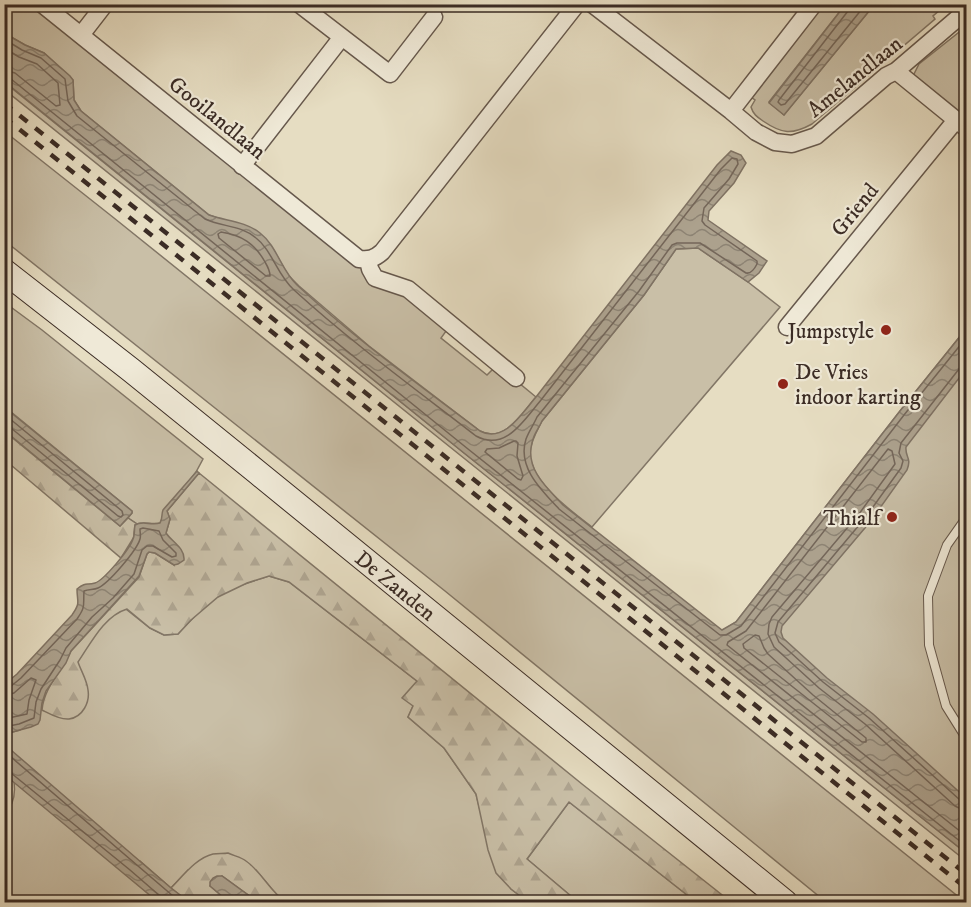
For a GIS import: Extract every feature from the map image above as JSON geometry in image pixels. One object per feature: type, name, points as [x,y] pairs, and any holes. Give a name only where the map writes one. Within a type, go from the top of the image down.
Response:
[{"type":"main road","name":"De Zanden","points":[[4,271],[140,377],[785,903]]},
{"type":"street","name":"Gooilandlaan","points":[[42,4],[359,258],[368,260],[375,278],[408,289],[516,378]]},
{"type":"street","points":[[81,35],[105,4]]},
{"type":"street","points":[[299,4],[390,74],[434,17]]},
{"type":"street","points":[[368,260],[382,252],[577,4]]},
{"type":"street","name":"Amelandlaan","points":[[591,4],[756,132],[775,142],[792,144],[816,136],[966,11]]},
{"type":"street","points":[[731,111],[814,4]]},
{"type":"street","points":[[242,166],[342,37]]},
{"type":"street","points":[[896,70],[961,124]]},
{"type":"street","name":"Griend","points":[[787,327],[961,124]]},
{"type":"lane","points":[[966,518],[947,545],[928,596],[929,645],[946,706],[966,738]]},
{"type":"green space","points":[[5,5],[30,5],[449,327],[441,338],[487,375],[497,365],[536,397],[505,430],[489,434],[480,431],[369,346],[299,286],[288,275],[273,249],[221,219],[209,215],[81,111],[74,100],[73,80],[44,53],[25,45],[5,31]]},
{"type":"green space","points":[[822,5],[845,5],[769,102],[784,115],[874,5],[928,5],[940,10],[933,16],[935,19],[812,124],[799,130],[782,131],[761,120],[753,112],[751,107],[755,100],[751,97]]},
{"type":"green space","points":[[963,29],[966,32],[966,120],[913,76],[919,64]]},
{"type":"green space","points":[[4,82],[464,453],[966,853],[966,861],[5,90]]},
{"type":"green space","points":[[4,131],[965,902],[826,902],[445,591],[5,241]]},
{"type":"green space","points":[[698,248],[780,307],[592,527],[553,494],[537,474],[530,452],[533,440],[542,421],[644,295],[676,249]]},
{"type":"green space","points":[[4,302],[203,459],[160,523],[137,524],[128,518],[132,511],[5,407]]},
{"type":"green space","name":"Thialf","points":[[966,329],[966,819],[723,630],[736,622]]},
{"type":"green space","points":[[4,431],[120,526],[128,518],[137,524],[134,537],[121,558],[5,460]]},
{"type":"green space","points":[[199,473],[731,902],[696,902],[569,802],[527,859],[578,902],[528,902],[496,873],[488,850],[476,794],[444,748],[408,717],[413,706],[402,698],[417,681],[289,582],[269,576],[247,583],[218,597],[178,634],[164,635],[150,628],[127,609],[119,613],[99,631],[78,662],[88,690],[87,704],[82,712],[74,718],[66,719],[42,710],[46,694],[71,651],[139,577],[147,554],[155,553],[174,565],[166,533],[170,519],[167,511]]},
{"type":"green space","points":[[269,576],[289,582],[418,682],[408,717],[444,748],[476,794],[483,822],[511,889],[528,902],[286,902],[280,899],[256,870],[188,870],[171,888],[140,861],[127,875],[158,902],[5,902],[4,814],[11,806],[14,786],[5,734],[20,730],[117,602],[150,628],[164,635],[178,634],[201,610],[222,594]]},
{"type":"green space","points":[[569,802],[696,902],[578,902],[527,859]]},
{"type":"green space","points":[[228,853],[242,858],[252,866],[275,893],[286,902],[258,902],[222,876],[210,886],[229,902],[189,902],[171,888],[201,859],[213,854]]},
{"type":"water","points":[[845,5],[874,5],[784,115],[769,103]]},
{"type":"water","points":[[4,31],[25,45],[44,53],[70,76],[73,80],[74,100],[81,111],[209,215],[242,224],[260,233],[271,244],[292,279],[319,305],[410,378],[480,431],[489,434],[505,430],[512,425],[536,397],[717,165],[731,151],[741,155],[746,163],[734,183],[709,211],[708,220],[767,261],[759,273],[748,282],[698,248],[676,249],[644,295],[542,421],[534,437],[531,452],[539,477],[563,505],[722,630],[736,622],[966,329],[966,369],[906,447],[909,460],[907,470],[870,522],[782,626],[781,632],[783,638],[827,678],[873,714],[966,798],[966,853],[464,453],[5,82]]},
{"type":"water","points":[[4,407],[132,513],[120,526],[5,431]]},
{"type":"water","points":[[197,471],[199,473],[167,511],[170,519],[166,533],[180,549],[184,560],[174,565],[155,553],[149,552],[139,576],[71,651],[66,663],[46,691],[38,724],[5,734],[5,684],[72,615],[78,605],[77,589],[85,584],[99,581],[122,557],[131,544],[135,525],[160,523],[163,510]]},
{"type":"water","points":[[4,744],[189,902],[158,902],[5,775]]},
{"type":"water","points":[[217,876],[222,876],[258,902],[229,902],[210,886],[210,882]]},
{"type":"railway","points":[[4,103],[966,874]]},
{"type":"railway","points":[[4,117],[966,888]]},
{"type":"place","name":"Jumpstyle","points":[[886,330]]},
{"type":"place","name":"De Vries indoor karting","points":[[783,384]]},
{"type":"place","name":"Thialf","points":[[892,517]]}]
